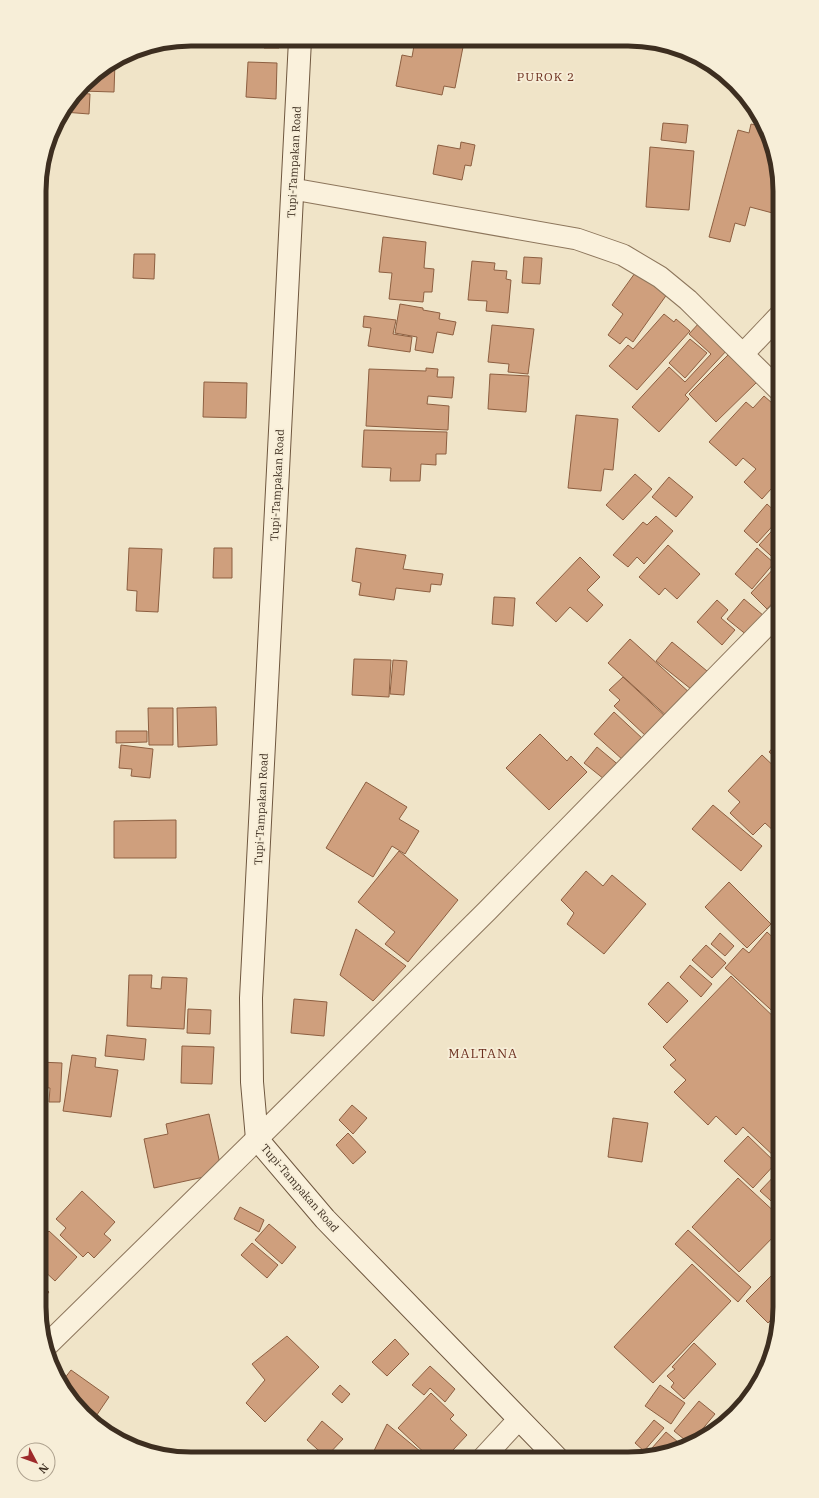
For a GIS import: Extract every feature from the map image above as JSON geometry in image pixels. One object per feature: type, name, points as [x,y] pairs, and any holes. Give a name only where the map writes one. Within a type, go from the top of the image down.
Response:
[{"type":"main road","name":"Tupi-Tampakan Road","points":[[300,46],[251,998],[252,1082],[257,1139],[325,1219],[551,1452]]},
{"type":"main road","points":[[50,1342],[257,1139]]},
{"type":"street","points":[[293,189],[577,239],[623,255],[666,281],[688,300],[773,384]]},
{"type":"street","points":[[743,354],[773,322]]},
{"type":"street","points":[[257,1139],[487,911],[773,619]]},
{"type":"street","points":[[488,1452],[519,1419]]},
{"type":"building","points":[[264,46],[279,46],[279,48],[264,48]]},
{"type":"building","points":[[414,46],[463,47],[455,88],[444,86],[442,95],[396,86],[402,55],[412,57]]},
{"type":"building","points":[[248,62],[277,63],[276,99],[246,97]]},
{"type":"building","points":[[115,68],[114,92],[87,91],[103,76]]},
{"type":"building","points":[[84,94],[90,94],[89,114],[70,112]]},
{"type":"building","points":[[663,123],[688,125],[686,143],[661,140]]},
{"type":"building","points":[[751,124],[757,125],[768,154],[773,182],[773,213],[750,207],[745,226],[735,223],[730,242],[709,237],[738,130],[749,133]]},
{"type":"building","points":[[461,142],[475,145],[471,166],[465,165],[462,180],[433,174],[438,145],[460,149]]},
{"type":"building","points":[[650,147],[694,151],[689,210],[646,207]]},
{"type":"building","points":[[383,237],[426,242],[424,268],[434,269],[432,292],[424,292],[423,302],[389,299],[392,273],[379,272]]},
{"type":"building","points":[[134,254],[155,254],[154,279],[133,278]]},
{"type":"building","points":[[524,257],[542,258],[540,284],[522,283]]},
{"type":"building","points":[[472,261],[495,263],[494,270],[507,271],[506,279],[511,280],[508,313],[486,311],[487,301],[468,300]]},
{"type":"building","points":[[635,273],[646,281],[650,275],[670,290],[633,342],[626,337],[620,344],[608,335],[623,314],[612,305]]},
{"type":"building","points":[[400,304],[440,313],[439,319],[456,322],[453,335],[437,332],[433,353],[415,350],[417,337],[395,333]]},
{"type":"building","points":[[664,314],[674,322],[676,319],[690,331],[637,390],[609,366],[628,345],[633,349]]},
{"type":"building","points":[[364,316],[396,320],[393,334],[412,337],[410,352],[368,346],[371,328],[363,327]]},
{"type":"building","points":[[700,322],[729,348],[685,395],[689,399],[659,432],[632,407],[669,367],[685,382],[711,354],[689,334]]},
{"type":"building","points":[[492,325],[534,329],[528,374],[508,372],[509,364],[488,362]]},
{"type":"building","points":[[690,339],[707,353],[685,378],[669,363]]},
{"type":"building","points":[[730,353],[758,381],[716,422],[689,394]]},
{"type":"building","points":[[426,368],[438,369],[437,377],[454,377],[452,398],[428,396],[427,404],[449,406],[448,430],[366,426],[369,369],[426,371]]},
{"type":"building","points":[[490,374],[529,376],[526,412],[488,409]]},
{"type":"building","points":[[204,382],[247,383],[246,418],[203,417]]},
{"type":"building","points":[[764,396],[773,404],[773,487],[762,499],[744,482],[756,469],[743,458],[736,466],[709,442],[746,402],[753,408]]},
{"type":"building","points":[[576,415],[618,419],[613,470],[604,469],[601,491],[568,488]]},
{"type":"building","points":[[364,430],[447,432],[446,454],[436,454],[436,465],[421,464],[420,481],[390,481],[391,468],[362,467]]},
{"type":"building","points":[[635,474],[652,489],[623,520],[606,505]]},
{"type":"building","points":[[669,477],[693,497],[676,517],[652,497]]},
{"type":"building","points":[[767,504],[773,510],[773,526],[757,543],[744,531]]},
{"type":"building","points":[[656,516],[673,531],[644,564],[637,557],[628,567],[613,555],[643,522],[647,525]]},
{"type":"building","points":[[773,530],[773,558],[759,545]]},
{"type":"building","points":[[668,545],[700,574],[677,599],[665,588],[659,595],[639,577]]},
{"type":"building","points":[[129,548],[162,549],[158,612],[136,611],[137,591],[127,590]]},
{"type":"building","points":[[214,548],[232,548],[232,578],[213,578]]},
{"type":"building","points":[[356,548],[406,555],[403,569],[443,574],[441,585],[431,584],[430,592],[396,588],[394,600],[359,595],[361,583],[352,581]]},
{"type":"building","points":[[757,548],[773,562],[773,564],[752,589],[735,574]]},
{"type":"building","points":[[580,557],[600,577],[587,590],[603,605],[587,622],[570,607],[556,622],[536,603]]},
{"type":"building","points":[[773,569],[773,603],[767,609],[751,593]]},
{"type":"building","points":[[494,597],[515,598],[513,626],[492,624]]},
{"type":"building","points":[[744,599],[764,616],[748,636],[727,619]]},
{"type":"building","points":[[717,600],[728,610],[721,618],[735,630],[722,645],[697,622]]},
{"type":"building","points":[[630,639],[691,694],[669,718],[608,663]]},
{"type":"building","points":[[672,642],[707,671],[691,689],[656,661]]},
{"type":"building","points":[[354,659],[391,660],[389,697],[352,695]]},
{"type":"building","points":[[393,660],[407,661],[404,695],[390,694]]},
{"type":"building","points":[[623,677],[666,717],[647,737],[614,706],[620,700],[609,690]]},
{"type":"building","points":[[216,707],[217,745],[178,747],[177,708]]},
{"type":"building","points":[[148,708],[173,708],[173,745],[149,745]]},
{"type":"building","points":[[614,712],[643,739],[623,760],[594,734]]},
{"type":"building","points":[[116,731],[147,731],[147,742],[116,743]]},
{"type":"building","points":[[540,734],[567,761],[571,756],[587,772],[549,810],[506,768]]},
{"type":"building","points":[[121,745],[153,749],[150,778],[131,776],[132,769],[119,768]]},
{"type":"building","points":[[597,747],[621,767],[609,783],[584,763]]},
{"type":"building","points":[[773,748],[773,755],[769,752]]},
{"type":"building","points":[[762,755],[773,765],[773,830],[765,823],[753,835],[730,813],[740,802],[728,791]]},
{"type":"building","points":[[366,782],[407,807],[399,819],[419,831],[405,854],[392,846],[373,877],[326,848]]},
{"type":"building","points":[[713,805],[762,846],[741,871],[692,829]]},
{"type":"building","points":[[176,820],[176,858],[114,858],[114,821]]},
{"type":"building","points":[[399,851],[458,900],[408,962],[385,944],[395,932],[358,902]]},
{"type":"building","points":[[586,871],[603,886],[612,875],[646,904],[604,954],[567,924],[574,913],[561,900]]},
{"type":"building","points":[[729,882],[771,924],[747,948],[705,907]]},
{"type":"building","points":[[356,929],[406,966],[373,1001],[340,975]]},
{"type":"building","points":[[767,932],[773,938],[773,1012],[725,968],[743,948],[749,953]]},
{"type":"building","points":[[720,933],[734,946],[725,956],[711,944]]},
{"type":"building","points":[[706,945],[726,963],[712,978],[692,960]]},
{"type":"building","points":[[690,965],[712,984],[701,997],[680,977]]},
{"type":"building","points":[[129,975],[152,975],[151,988],[161,989],[162,977],[187,978],[184,1029],[127,1026]]},
{"type":"building","points":[[731,976],[773,1016],[773,1155],[743,1127],[736,1135],[716,1116],[708,1125],[674,1092],[686,1080],[670,1065],[676,1060],[663,1047]]},
{"type":"building","points":[[668,982],[688,1001],[667,1023],[648,1004]]},
{"type":"building","points":[[294,999],[327,1002],[324,1036],[291,1033]]},
{"type":"building","points":[[188,1009],[211,1010],[210,1034],[187,1033]]},
{"type":"building","points":[[107,1035],[146,1039],[144,1060],[105,1056]]},
{"type":"building","points":[[182,1046],[214,1047],[212,1084],[181,1083]]},
{"type":"building","points":[[72,1055],[96,1058],[95,1067],[118,1070],[111,1117],[63,1111]]},
{"type":"building","points":[[46,1062],[62,1063],[60,1102],[49,1102],[50,1088],[46,1088]]},
{"type":"building","points":[[352,1105],[367,1118],[353,1134],[339,1120]]},
{"type":"building","points":[[209,1114],[222,1173],[154,1188],[144,1139],[168,1134],[166,1124]]},
{"type":"building","points":[[613,1118],[648,1123],[642,1162],[608,1157]]},
{"type":"building","points":[[348,1133],[366,1152],[353,1164],[336,1145]]},
{"type":"building","points":[[748,1136],[773,1160],[773,1166],[753,1188],[724,1161]]},
{"type":"building","points":[[773,1177],[773,1203],[760,1191]]},
{"type":"building","points":[[738,1178],[773,1210],[773,1237],[739,1272],[692,1227]]},
{"type":"building","points":[[82,1191],[115,1222],[104,1234],[111,1240],[94,1258],[88,1252],[83,1257],[60,1235],[66,1228],[56,1219]]},
{"type":"building","points":[[240,1207],[264,1220],[259,1232],[234,1219]]},
{"type":"building","points":[[269,1224],[296,1247],[282,1264],[255,1240]]},
{"type":"building","points":[[688,1230],[751,1287],[738,1302],[675,1244]]},
{"type":"building","points":[[49,1231],[77,1257],[55,1281],[46,1273],[46,1234]]},
{"type":"building","points":[[252,1243],[278,1265],[267,1278],[241,1255]]},
{"type":"building","points":[[692,1264],[731,1301],[653,1383],[614,1347]]},
{"type":"building","points":[[773,1274],[773,1318],[768,1323],[746,1301]]},
{"type":"building","points":[[287,1336],[319,1367],[265,1422],[246,1403],[265,1380],[252,1364]]},
{"type":"building","points":[[395,1339],[409,1354],[387,1376],[372,1362]]},
{"type":"building","points":[[694,1343],[716,1364],[684,1399],[671,1387],[674,1383],[667,1376],[675,1369],[672,1367]]},
{"type":"building","points":[[430,1366],[455,1389],[445,1402],[430,1388],[424,1395],[412,1385]]},
{"type":"building","points":[[71,1370],[109,1397],[96,1416],[76,1395],[65,1378]]},
{"type":"building","points":[[340,1385],[350,1394],[342,1403],[332,1394]]},
{"type":"building","points":[[660,1385],[685,1403],[671,1424],[645,1406]]},
{"type":"building","points":[[431,1393],[454,1415],[450,1419],[467,1435],[453,1450],[455,1452],[424,1452],[398,1428]]},
{"type":"building","points":[[699,1401],[715,1414],[699,1434],[685,1440],[674,1431]]},
{"type":"building","points":[[654,1420],[664,1428],[644,1451],[635,1443]]},
{"type":"building","points":[[322,1421],[343,1439],[331,1452],[320,1452],[307,1440]]},
{"type":"building","points":[[387,1424],[421,1452],[373,1452]]},
{"type":"building","points":[[666,1432],[679,1442],[665,1447],[650,1450]]},
{"type":"district","name":"PUROK 2","points":[[546,76]]},
{"type":"district","name":"MALTANA","points":[[483,1053]]}]
